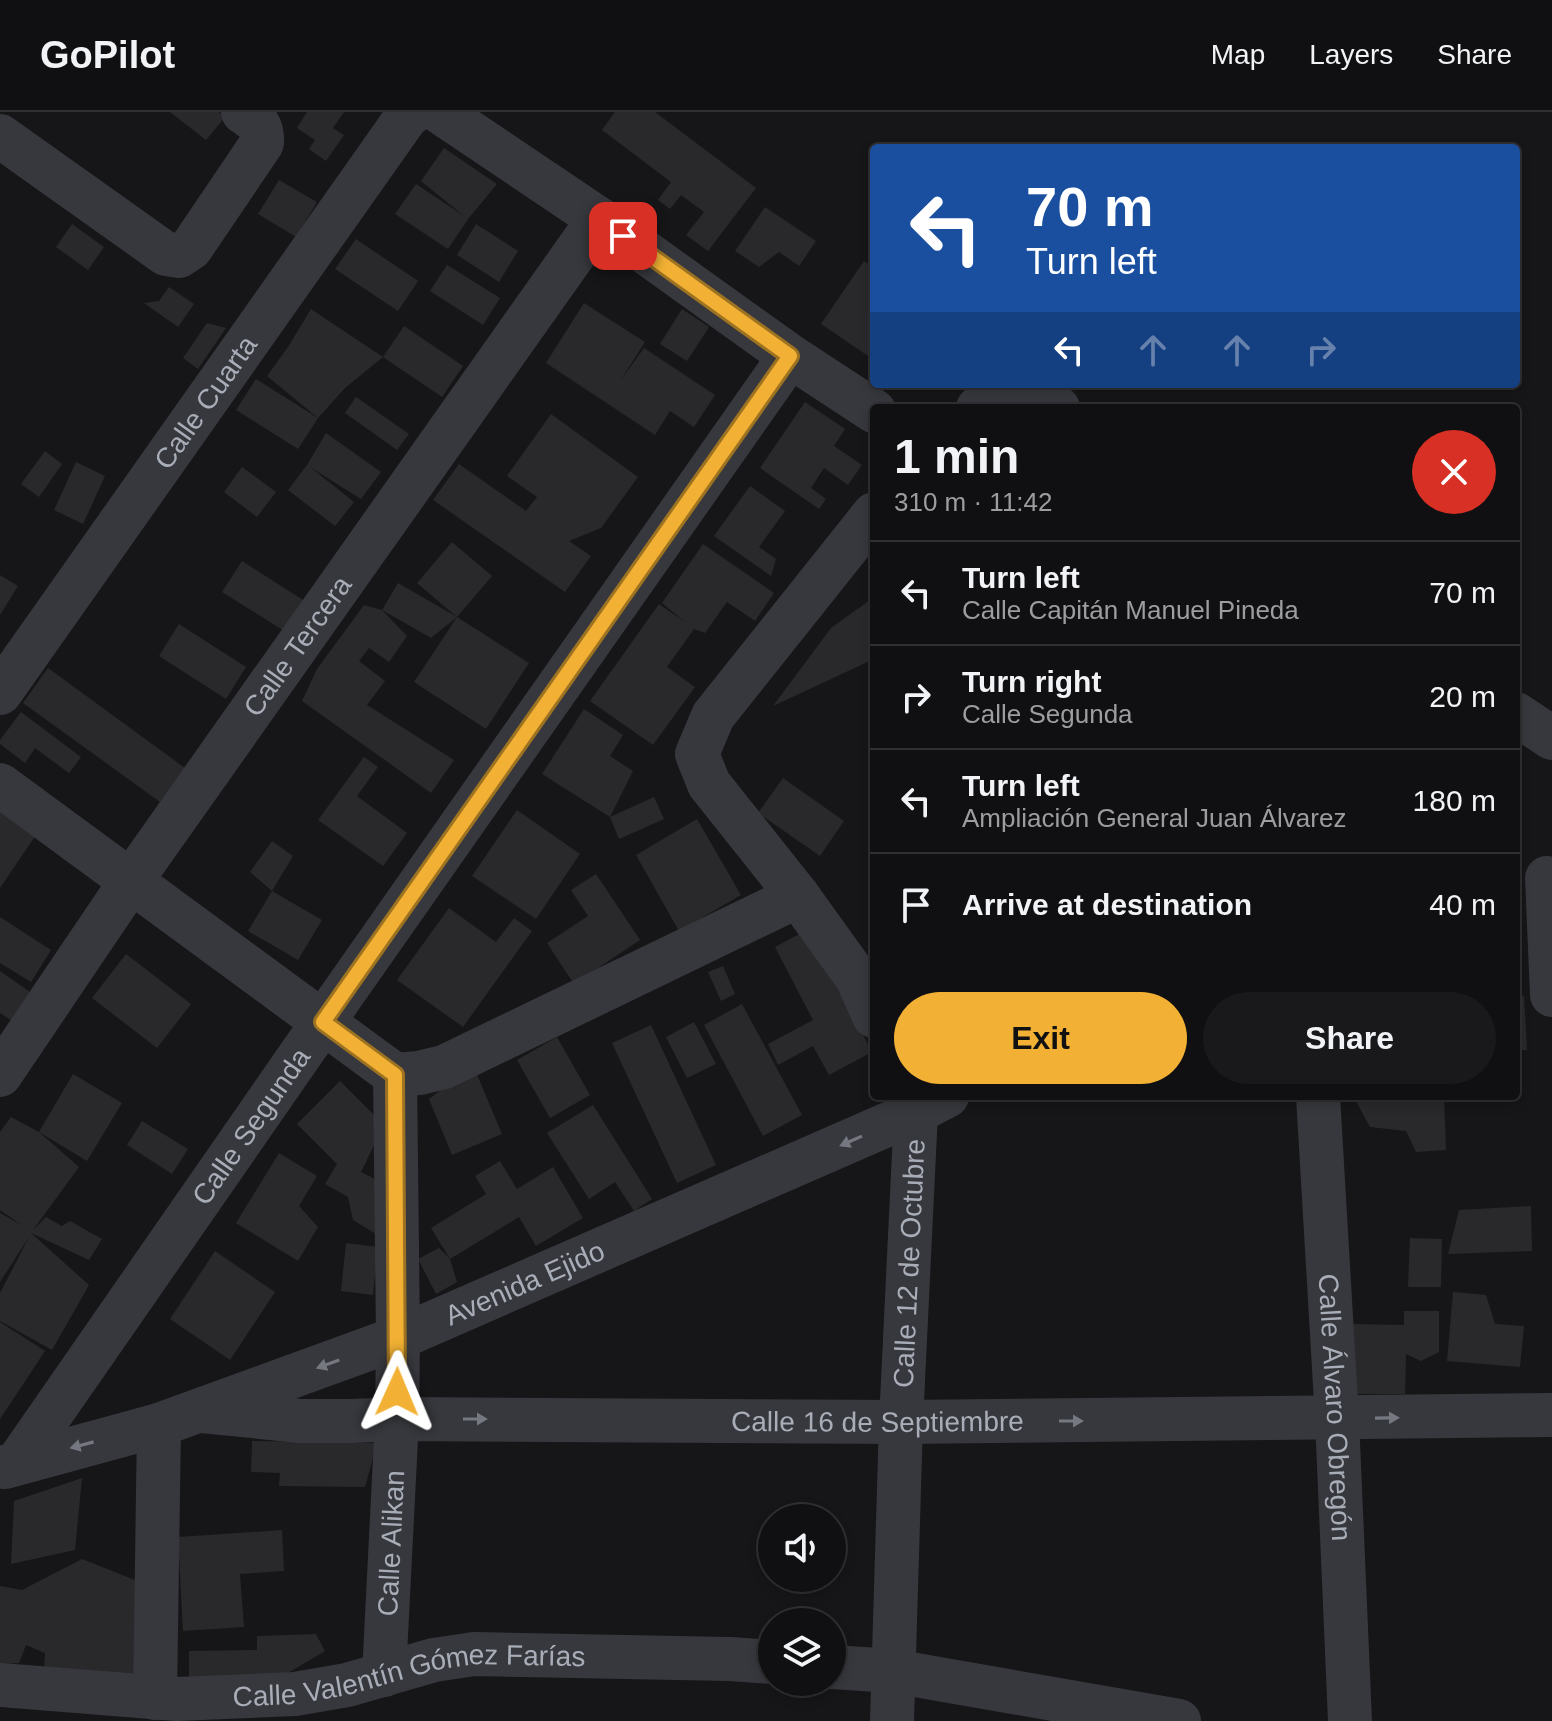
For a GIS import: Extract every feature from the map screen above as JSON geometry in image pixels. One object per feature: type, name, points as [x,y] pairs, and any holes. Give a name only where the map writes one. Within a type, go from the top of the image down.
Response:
[{"type":"street","points":[[0,136],[166,254],[179,256],[191,248],[262,143],[263,131],[256,121],[243,112]]},
{"type":"street","name":"Calle Cuarta","points":[[0,693],[407,116],[413,112]]},
{"type":"street","points":[[440,112],[870,408]]},
{"type":"street","name":"Calle Tercera","points":[[0,1075],[131,881],[599,219]]},
{"type":"street","name":"Calle Segunda","points":[[8,1466],[790,356]]},
{"type":"street","points":[[983,404],[1004,388],[1020,389],[1052,404]]},
{"type":"street","points":[[870,519],[713,716],[697,754],[709,784],[798,896],[857,978],[870,1007]]},
{"type":"street","points":[[1520,717],[1552,738]]},
{"type":"street","points":[[0,785],[395,1075],[444,1067],[798,896]]},
{"type":"street","points":[[1538,878],[1552,995]]},
{"type":"street","name":"Calle Alikan","points":[[384,1675],[397,1419],[395,1075]]},
{"type":"street","name":"Calle Álvaro Obregón","points":[[1318,1100],[1337,1419],[1350,1721]]},
{"type":"street","name":"Avenida Ejido","points":[[8,1466],[202,1411],[398,1338],[924,1101]]},
{"type":"street","name":"Calle 12 de Octubre","points":[[892,1721],[901,1422],[924,1101]]},
{"type":"street","name":"Calle 16 de Septiembre","points":[[202,1411],[300,1421],[901,1422],[1552,1415]]},
{"type":"street","points":[[155,1698],[159,1425]]},
{"type":"street","name":"Calle Valentín Gómez Farías","points":[[0,1685],[177,1699],[295,1694],[384,1675],[434,1660],[474,1654],[758,1661]]},
{"type":"street","points":[[846,1668],[893,1671],[1179,1721]]},
{"type":"building","points":[[170,112],[219,112],[225,117],[206,140]]},
{"type":"building","points":[[307,112],[344,112],[333,128],[344,135],[326,161],[309,149],[315,140],[297,128]]},
{"type":"building","points":[[615,112],[655,112],[756,188],[708,251],[686,235],[704,212],[681,195],[670,209],[658,200],[671,182],[602,130]]},
{"type":"building","points":[[444,148],[497,184],[448,249],[395,214],[416,184],[464,216],[421,181]]},
{"type":"building","points":[[279,180],[317,202],[296,237],[258,214]]},
{"type":"building","points":[[765,207],[816,241],[799,266],[779,252],[759,267],[735,251]]},
{"type":"building","points":[[72,224],[104,247],[88,270],[56,247]]},
{"type":"building","points":[[476,224],[518,251],[499,282],[457,255]]},
{"type":"building","points":[[356,239],[418,281],[398,311],[335,269]]},
{"type":"building","points":[[864,261],[870,265],[870,357],[821,324]]},
{"type":"building","points":[[447,265],[500,298],[483,325],[430,291]]},
{"type":"building","points":[[169,287],[194,304],[178,327],[144,303],[159,301]]},
{"type":"building","points":[[584,303],[645,342],[620,381],[644,348],[715,395],[694,427],[670,411],[655,435],[546,363]]},
{"type":"building","points":[[311,309],[383,357],[345,388],[318,418],[267,376]]},
{"type":"building","points":[[682,309],[709,327],[687,361],[660,344]]},
{"type":"building","points":[[207,323],[226,328],[198,369],[183,358]]},
{"type":"building","points":[[404,326],[463,366],[442,397],[383,357]]},
{"type":"building","points":[[256,379],[318,418],[298,449],[236,410]]},
{"type":"building","points":[[356,397],[409,434],[397,450],[345,413]]},
{"type":"building","points":[[805,402],[845,429],[834,446],[862,465],[848,485],[824,468],[811,488],[826,499],[819,509],[760,468]]},
{"type":"building","points":[[551,414],[638,477],[601,528],[569,541],[591,556],[565,592],[433,500],[459,464],[526,511],[537,497],[507,476]]},
{"type":"building","points":[[326,433],[381,472],[361,499],[310,467],[354,502],[335,526],[288,490]]},
{"type":"building","points":[[45,451],[62,464],[39,497],[21,484]]},
{"type":"building","points":[[76,462],[105,476],[83,524],[54,510]]},
{"type":"building","points":[[242,467],[276,492],[257,517],[224,492]]},
{"type":"building","points":[[750,486],[785,511],[759,547],[776,559],[771,576],[714,536]]},
{"type":"building","points":[[452,542],[492,576],[457,617],[417,583]]},
{"type":"building","points":[[703,544],[774,593],[755,621],[727,602],[705,633],[694,629],[667,667],[695,687],[653,745],[590,701],[659,604],[685,622],[662,603]]},
{"type":"building","points":[[242,561],[308,603],[289,634],[222,592]]},
{"type":"building","points":[[0,575],[18,586],[0,615]]},
{"type":"building","points":[[398,583],[457,617],[431,638],[382,610]]},
{"type":"building","points":[[870,600],[870,661],[773,706],[831,628]]},
{"type":"building","points":[[364,605],[382,610],[407,636],[389,662],[369,648],[359,661],[385,681],[367,705],[454,760],[431,793],[302,701],[317,669]]},
{"type":"building","points":[[457,617],[529,663],[486,729],[414,682]]},
{"type":"building","points":[[179,624],[246,667],[226,699],[159,656]]},
{"type":"building","points":[[48,668],[185,768],[160,802],[23,703]]},
{"type":"building","points":[[584,709],[623,735],[610,756],[633,771],[610,817],[542,774]]},
{"type":"building","points":[[21,712],[81,757],[69,773],[35,748],[25,763],[0,744]]},
{"type":"building","points":[[364,757],[378,767],[357,796],[407,833],[383,866],[318,820]]},
{"type":"building","points":[[783,778],[844,821],[820,856],[758,813]]},
{"type":"building","points":[[654,797],[664,819],[619,839],[610,817]]},
{"type":"building","points":[[0,803],[40,829],[0,888]]},
{"type":"building","points":[[517,810],[580,854],[536,919],[472,876]]},
{"type":"building","points":[[697,819],[741,895],[679,931],[636,855]]},
{"type":"building","points":[[272,841],[293,856],[272,891],[250,872]]},
{"type":"building","points":[[596,874],[640,940],[574,984],[547,943],[588,916],[571,890]]},
{"type":"building","points":[[272,891],[322,920],[298,960],[248,931]]},
{"type":"building","points":[[449,908],[496,942],[514,918],[532,931],[463,1027],[397,980]]},
{"type":"building","points":[[0,917],[51,950],[31,982],[0,963]]},
{"type":"building","points":[[807,930],[870,1053],[829,1075],[813,1046],[778,1065],[768,1044],[813,1020],[775,947]]},
{"type":"building","points":[[126,954],[191,1004],[157,1048],[92,998]]},
{"type":"building","points":[[723,966],[735,994],[721,1001],[708,972]]},
{"type":"building","points":[[0,971],[30,992],[11,1020],[0,1013]]},
{"type":"building","points":[[1520,996],[1524,996],[1527,1050],[1520,1050]]},
{"type":"building","points":[[742,1004],[802,1115],[763,1136],[704,1025]]},
{"type":"building","points":[[694,1022],[716,1064],[687,1078],[666,1037]]},
{"type":"building","points":[[651,1025],[716,1165],[677,1183],[612,1043]]},
{"type":"building","points":[[557,1037],[590,1095],[550,1118],[517,1060]]},
{"type":"building","points":[[473,1065],[502,1134],[452,1155],[429,1099]]},
{"type":"building","points":[[73,1074],[122,1103],[87,1161],[39,1132]]},
{"type":"building","points":[[340,1081],[384,1125],[361,1172],[381,1182],[376,1234],[353,1220],[348,1197],[325,1184],[337,1164],[297,1124]]},
{"type":"building","points":[[1357,1100],[1444,1100],[1446,1150],[1416,1152],[1406,1131],[1370,1127]]},
{"type":"building","points":[[593,1105],[652,1199],[634,1211],[615,1182],[589,1199],[547,1133]]},
{"type":"building","points":[[11,1117],[39,1132],[79,1167],[33,1230],[46,1217],[62,1226],[70,1221],[102,1239],[89,1260],[31,1233],[89,1285],[52,1350],[0,1321],[0,1293],[29,1237],[0,1282],[0,1213],[23,1226],[0,1210],[0,1132]]},
{"type":"building","points":[[142,1121],[188,1149],[172,1174],[127,1145]]},
{"type":"building","points":[[279,1153],[317,1176],[299,1206],[318,1227],[298,1261],[236,1223]]},
{"type":"building","points":[[500,1161],[517,1189],[553,1167],[583,1218],[536,1246],[519,1217],[450,1259],[431,1228],[486,1194],[475,1176]]},
{"type":"building","points":[[1531,1206],[1532,1251],[1448,1254],[1459,1210]]},
{"type":"building","points":[[1410,1238],[1442,1239],[1441,1287],[1408,1287]]},
{"type":"building","points":[[346,1243],[378,1247],[373,1295],[341,1291]]},
{"type":"building","points":[[439,1248],[450,1259],[457,1282],[436,1294],[418,1259]]},
{"type":"building","points":[[215,1251],[275,1292],[230,1360],[170,1319]]},
{"type":"building","points":[[1453,1292],[1486,1295],[1495,1324],[1524,1326],[1520,1367],[1447,1361]]},
{"type":"building","points":[[1404,1311],[1439,1311],[1439,1352],[1421,1361],[1406,1354],[1405,1394],[1350,1394],[1350,1324],[1404,1325]]},
{"type":"building","points":[[0,1322],[45,1351],[0,1419]]},
{"type":"building","points":[[252,1441],[377,1443],[365,1487],[279,1486],[280,1473],[251,1472]]},
{"type":"building","points":[[82,1478],[75,1550],[11,1564],[14,1501]]},
{"type":"building","points":[[282,1530],[284,1571],[240,1574],[244,1627],[183,1631],[178,1537]]},
{"type":"building","points":[[82,1559],[140,1582],[134,1675],[44,1670],[45,1653],[26,1645],[19,1663],[0,1664],[0,1586],[22,1590]]},
{"type":"building","points":[[316,1634],[325,1651],[278,1679],[189,1681],[189,1651],[257,1650],[257,1636]]},
{"type":"route","points":[[397,1392],[395,1075],[323,1022],[790,356],[623,236]]}]
